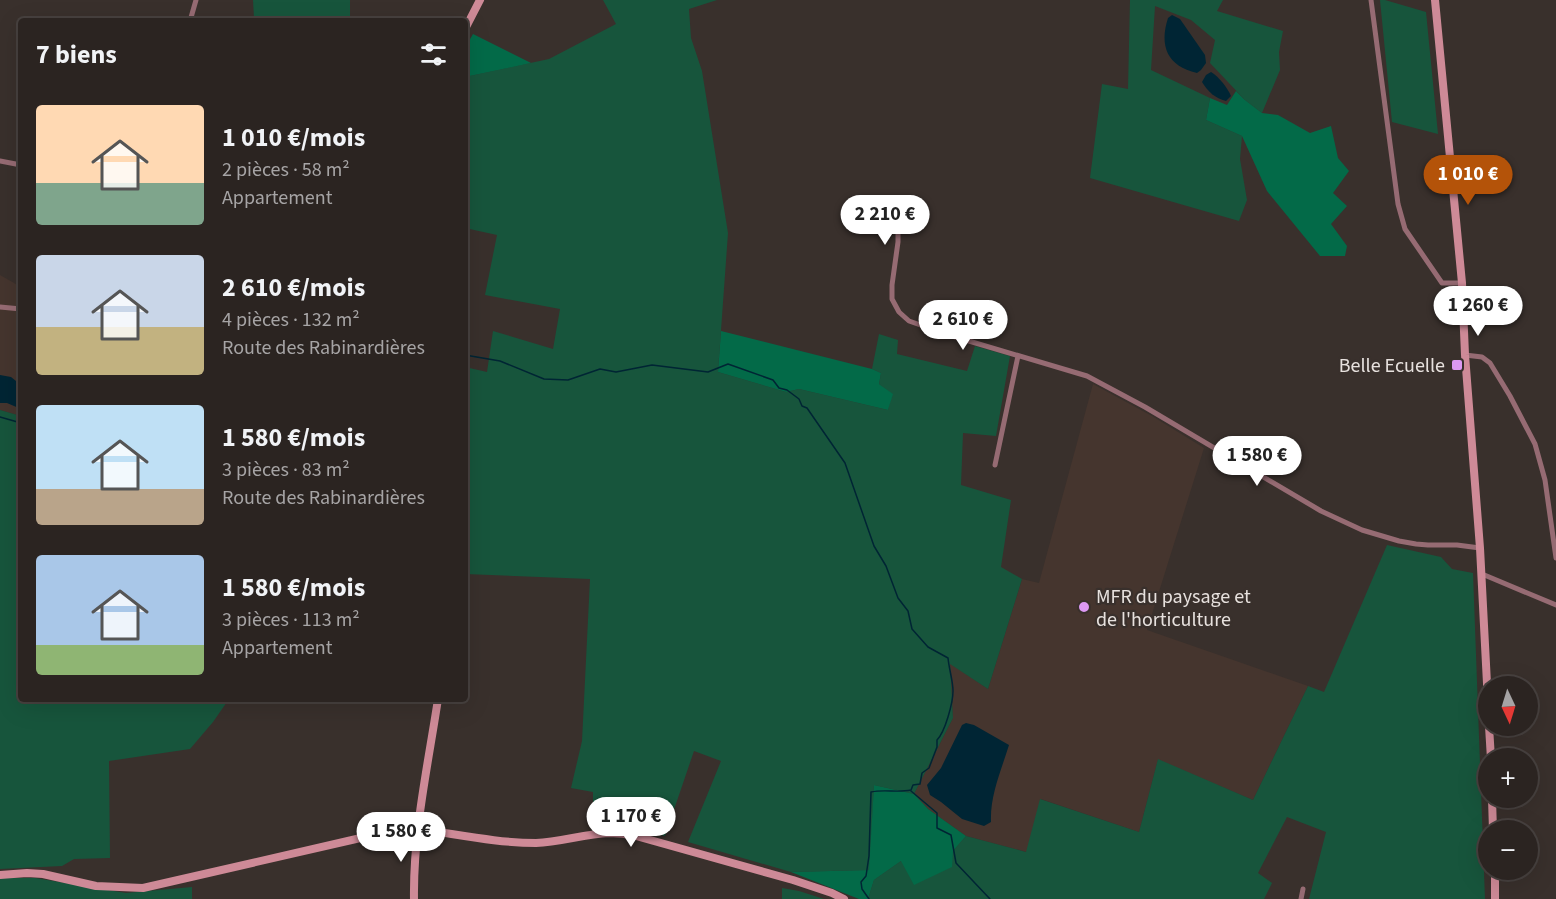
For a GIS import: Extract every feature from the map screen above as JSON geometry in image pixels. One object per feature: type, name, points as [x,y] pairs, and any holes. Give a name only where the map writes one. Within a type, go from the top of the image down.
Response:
[{"type":"street","points":[[191,18],[196,0]]},
{"type":"street","points":[[468,23],[480,0]]},
{"type":"street","points":[[1371,0],[1398,204],[1405,229],[1442,283],[1462,283]]},
{"type":"street","points":[[1435,0],[1462,283],[1487,676]]},
{"type":"street","points":[[0,161],[18,164]]},
{"type":"street","points":[[893,222],[898,227],[898,242],[893,268],[892,292],[895,306],[909,321],[1087,376],[1145,407],[1321,511],[1362,530],[1416,544],[1480,548]]},
{"type":"street","points":[[0,307],[18,309]]},
{"type":"street","points":[[1465,355],[1482,357],[1490,363],[1535,444],[1545,480],[1556,558]]},
{"type":"street","points":[[995,465],[1018,356]]},
{"type":"street","points":[[1482,574],[1556,605]]},
{"type":"street","points":[[414,899],[415,852],[438,702]]},
{"type":"street","points":[[0,875],[43,874],[96,885],[143,888],[404,828],[534,843],[607,833],[636,836],[793,880],[844,899]]},
{"type":"street","points":[[1495,880],[1495,899]]},
{"type":"street","points":[[1301,899],[1303,889]]},
{"type":"shaded area","points":[[0,275],[18,285],[18,415],[0,410]]},
{"type":"shaded area","name":"MFR du paysage et de l'horticulture","points":[[1093,384],[1204,448],[1147,630],[1308,686],[1253,800],[1158,760],[1139,832],[1041,799],[1027,852],[966,836],[928,809],[914,794],[953,718],[950,663],[988,689],[1022,579],[1039,583]]},
{"type":"green space","points":[[253,0],[350,0],[350,18],[254,18]]},
{"type":"green space","points":[[603,0],[717,0],[689,9],[691,38],[702,71],[728,233],[718,372],[786,392],[799,389],[888,410],[892,394],[879,384],[881,373],[872,369],[879,334],[898,340],[897,354],[967,371],[975,346],[1010,356],[996,436],[963,433],[961,485],[1011,500],[1001,567],[1022,579],[988,689],[950,664],[953,718],[914,794],[874,785],[870,870],[791,872],[688,842],[721,761],[694,751],[665,836],[632,829],[593,827],[593,792],[571,788],[582,741],[590,579],[468,574],[468,368],[487,372],[493,331],[553,349],[560,309],[485,295],[497,235],[468,229],[468,76],[549,59],[616,24]]},
{"type":"green space","points":[[1130,0],[1223,0],[1217,11],[1283,31],[1279,52],[1280,70],[1262,113],[1245,100],[1210,63],[1215,40],[1191,20],[1155,6],[1151,70],[1210,98],[1206,120],[1242,136],[1240,159],[1247,200],[1239,221],[1090,178],[1102,84],[1128,89]]},
{"type":"green space","points":[[1380,0],[1426,12],[1438,134],[1392,122]]},
{"type":"green space","points":[[473,34],[531,63],[468,76],[468,43]]},
{"type":"green space","points":[[1236,91],[1262,113],[1278,115],[1310,133],[1331,126],[1338,158],[1349,171],[1333,193],[1347,206],[1331,224],[1347,246],[1345,256],[1320,256],[1267,191],[1242,136],[1206,120],[1210,98],[1227,105]]},
{"type":"green space","points":[[721,331],[881,373],[879,384],[893,394],[888,410],[799,389],[786,392],[718,372]]},
{"type":"green space","points":[[0,410],[18,415],[18,702],[227,702],[190,749],[109,761],[110,858],[74,859],[62,866],[0,869]]},
{"type":"green space","points":[[1387,545],[1441,557],[1452,569],[1473,573],[1479,748],[1478,808],[1482,808],[1482,820],[1478,820],[1478,880],[1484,880],[1485,899],[1309,899],[1326,832],[1287,817],[1258,873],[1272,883],[1264,899],[868,899],[874,880],[901,861],[953,851],[966,836],[1026,852],[1040,799],[1139,832],[1158,759],[1253,800],[1308,686],[1324,692]]},
{"type":"green space","points":[[874,785],[914,794],[928,809],[966,836],[953,851],[952,867],[914,885],[901,861],[874,880],[868,899],[859,899],[791,872],[869,870]]},
{"type":"green space","points":[[0,878],[35,878],[126,893],[192,887],[192,899],[0,899]]},
{"type":"green space","points":[[782,888],[799,891],[824,899],[782,899]]},
{"type":"water","points":[[1172,15],[1180,19],[1205,55],[1206,63],[1197,73],[1179,65],[1168,53],[1165,46],[1165,28],[1168,18]]},
{"type":"water","points":[[1211,72],[1220,79],[1231,96],[1226,101],[1212,94],[1202,82]]},
{"type":"water","points":[[0,375],[11,377],[18,383],[18,408],[0,403]]},
{"type":"water","points":[[966,723],[974,725],[1009,745],[994,793],[991,822],[984,826],[962,819],[930,795],[927,785],[941,768],[962,725]]},
{"type":"waterway","points":[[468,356],[500,361],[544,379],[568,380],[600,369],[616,372],[652,365],[708,372],[728,364],[773,380],[779,388],[787,390],[799,399],[802,406],[807,408],[845,463],[874,546],[886,566],[898,598],[908,611],[912,629],[928,647],[948,658],[952,683],[953,696],[948,717],[937,740],[937,747],[929,768],[922,773],[920,784],[913,785],[911,790],[871,792],[869,856],[866,876],[861,882],[862,889],[869,899]]},
{"type":"waterway","points":[[0,417],[18,422]]},
{"type":"waterway","points":[[911,791],[937,813],[937,828],[951,835],[956,863],[990,899]]},
{"type":"place","name":"Belle Ecuelle","points":[[1457,365]]},
{"type":"place","name":"MFR du paysage et de l'horticulture","points":[[1084,607]]}]
